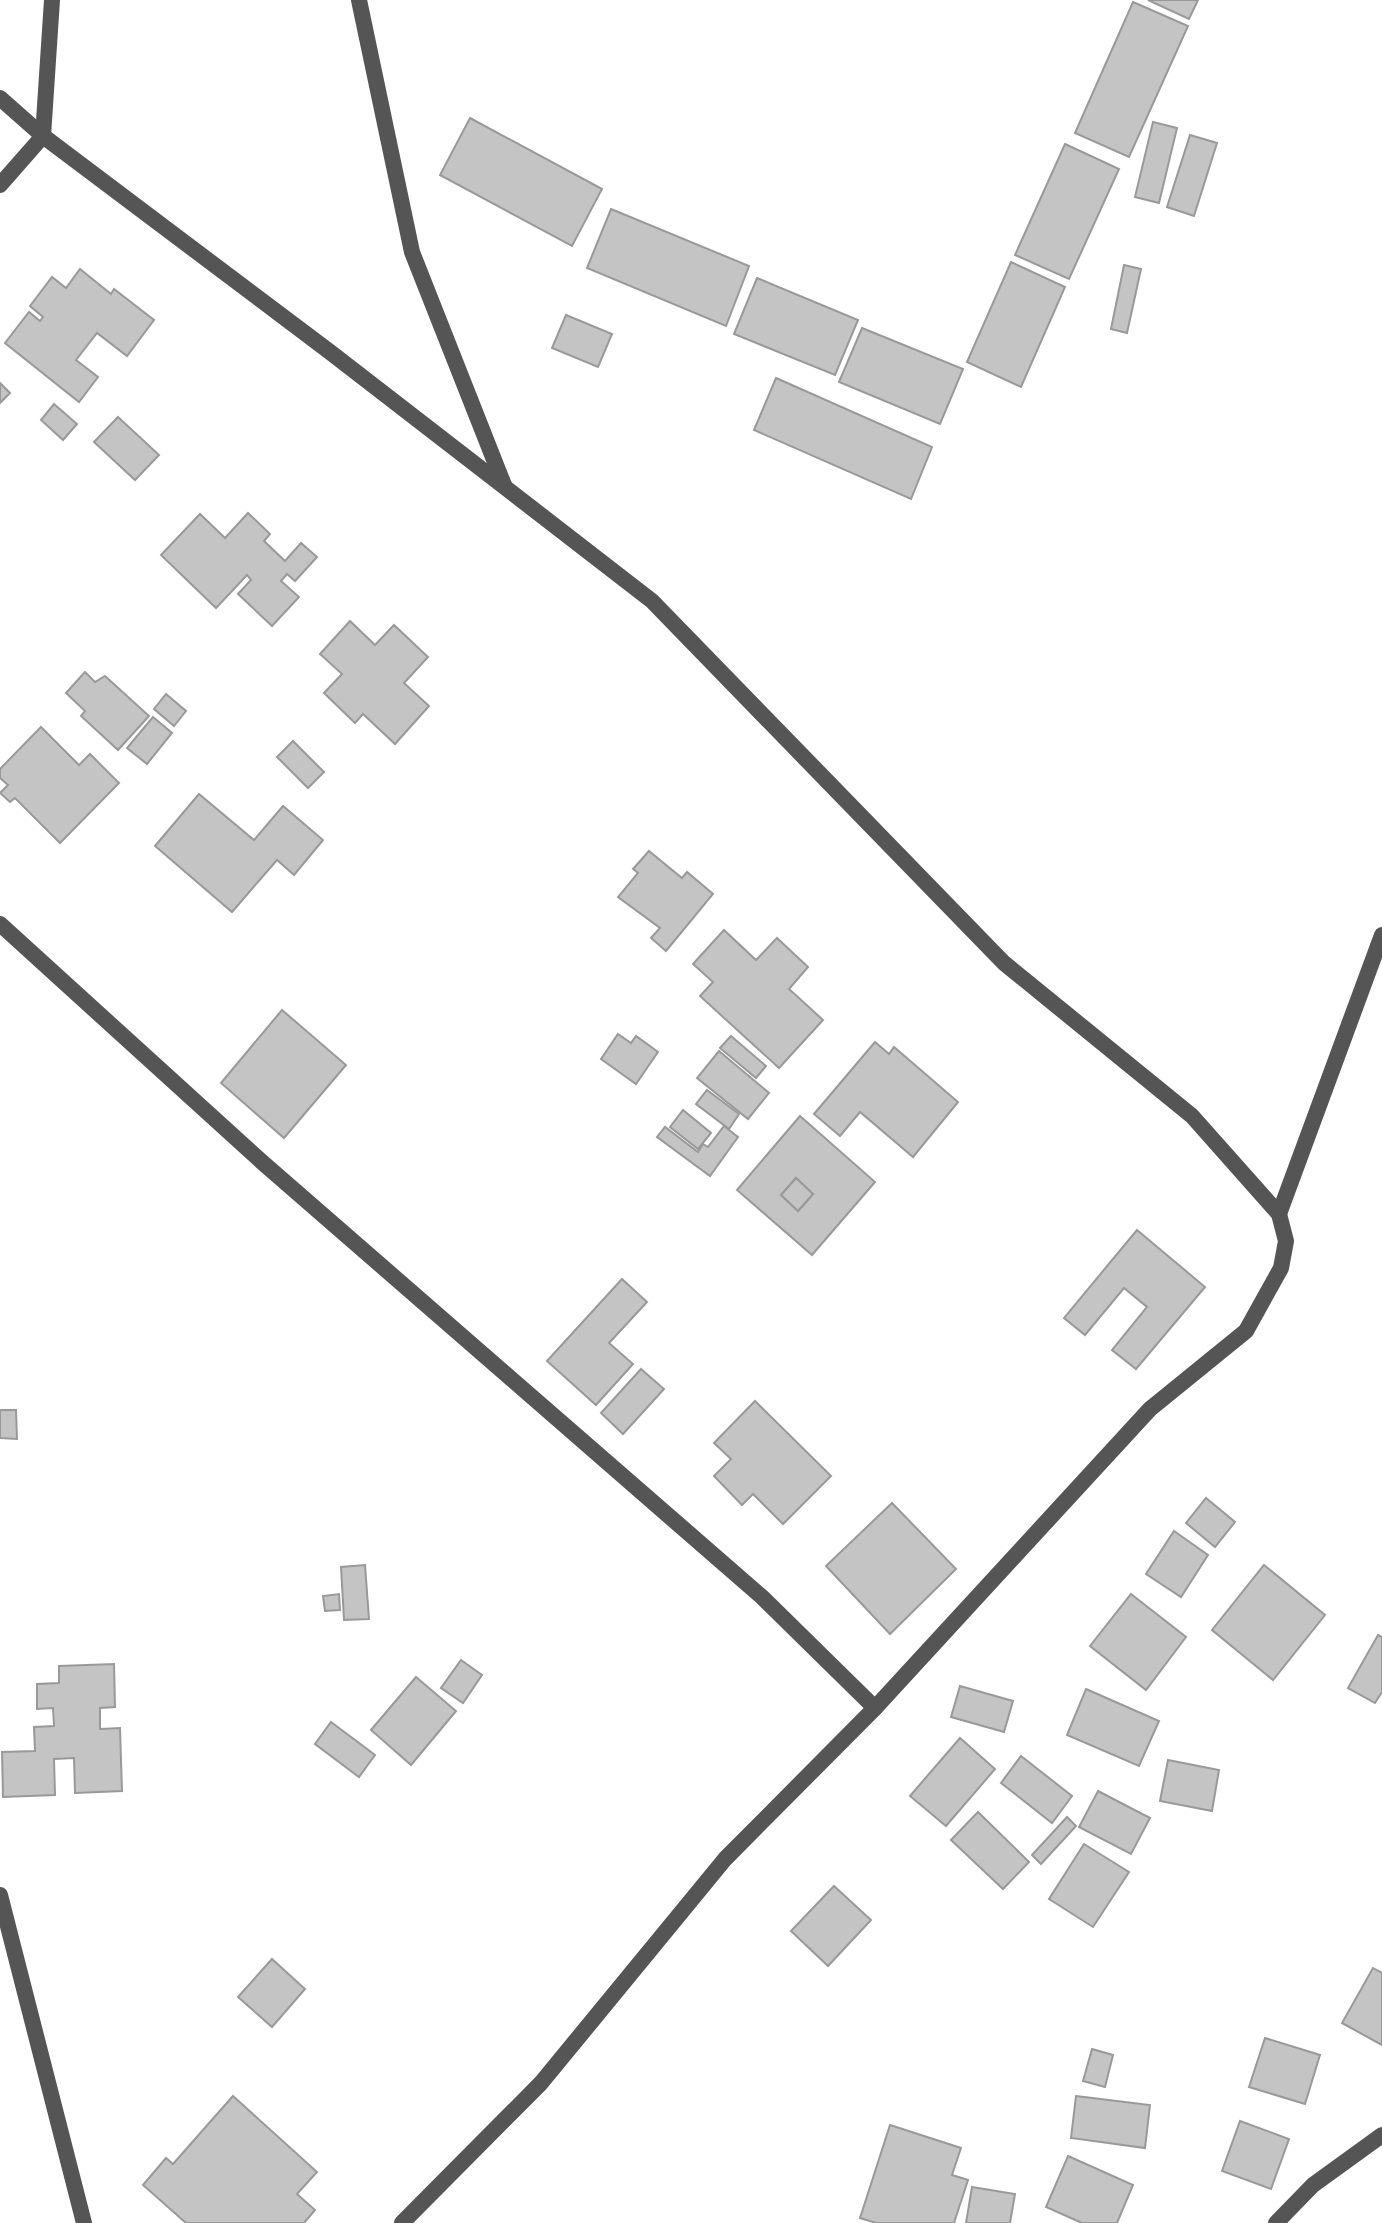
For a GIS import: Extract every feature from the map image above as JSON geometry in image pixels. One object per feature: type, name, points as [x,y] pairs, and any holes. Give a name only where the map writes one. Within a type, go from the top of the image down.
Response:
[{"type":"street","points":[[0,185],[43,136],[52,0]]},
{"type":"street","points":[[359,0],[412,252],[504,487]]},
{"type":"street","points":[[0,98],[43,136],[652,601],[1004,963],[1192,1116],[1279,1214],[1286,1241],[1281,1268],[1246,1331],[1150,1409],[875,1708],[725,1859],[541,2083],[402,2223]]},
{"type":"street","points":[[0,924],[262,1162],[762,1597],[875,1708]]},
{"type":"street","points":[[1279,1214],[1382,935]]},
{"type":"street","points":[[0,1895],[84,2223]]},
{"type":"street","points":[[1276,2223],[1313,2185],[1382,2135]]},
{"type":"building","points":[[1148,0],[1198,0],[1189,19]]},
{"type":"building","points":[[1133,2],[1188,26],[1129,157],[1075,133]]},
{"type":"building","points":[[470,118],[602,189],[572,246],[440,175]]},
{"type":"building","points":[[1153,122],[1177,128],[1159,203],[1135,197]]},
{"type":"building","points":[[1190,135],[1217,143],[1194,216],[1167,207]]},
{"type":"building","points":[[1065,144],[1119,169],[1069,279],[1015,255]]},
{"type":"building","points":[[611,209],[749,266],[726,326],[587,268]]},
{"type":"building","points":[[1011,262],[1065,287],[1021,387],[967,362]]},
{"type":"building","points":[[1124,265],[1141,269],[1127,333],[1111,329]]},
{"type":"building","points":[[80,269],[111,294],[114,289],[154,320],[127,356],[97,333],[76,360],[98,377],[79,402],[5,343],[29,312],[40,321],[43,317],[30,306],[52,277],[66,288]]},
{"type":"building","points":[[757,278],[858,320],[835,375],[734,334]]},
{"type":"building","points":[[566,315],[612,334],[598,367],[552,348]]},
{"type":"building","points":[[862,328],[963,369],[940,424],[839,382]]},
{"type":"building","points":[[776,378],[932,447],[911,499],[754,430]]},
{"type":"building","points":[[0,383],[10,393],[0,403]]},
{"type":"building","points":[[54,404],[77,424],[63,440],[41,420]]},
{"type":"building","points":[[118,417],[159,455],[135,480],[94,442]]},
{"type":"building","points":[[248,513],[270,534],[264,541],[285,561],[301,543],[317,557],[295,581],[287,574],[281,581],[299,597],[272,626],[238,594],[251,580],[247,575],[216,608],[161,555],[200,514],[225,538]]},
{"type":"building","points":[[350,621],[375,645],[394,625],[428,657],[404,683],[429,706],[395,744],[363,714],[355,723],[324,693],[342,674],[320,654]]},
{"type":"building","points":[[85,672],[95,682],[105,676],[149,716],[118,750],[81,716],[85,711],[66,693]]},
{"type":"building","points":[[166,694],[186,711],[174,726],[154,709]]},
{"type":"building","points":[[153,717],[172,733],[147,764],[127,748]]},
{"type":"building","points":[[41,727],[79,765],[90,754],[119,783],[60,843],[15,798],[10,802],[0,793],[8,785],[0,778],[0,769]]},
{"type":"building","points":[[293,741],[324,772],[308,788],[277,757]]},
{"type":"building","points":[[199,794],[254,840],[283,806],[323,840],[294,875],[277,860],[232,912],[155,846]]},
{"type":"building","points":[[649,851],[682,878],[687,872],[713,894],[666,951],[651,938],[660,928],[618,897],[638,873],[633,869]]},
{"type":"building","points":[[724,930],[756,960],[777,938],[808,967],[789,989],[823,1020],[779,1068],[700,996],[713,982],[693,964]]},
{"type":"building","points":[[282,1010],[346,1065],[284,1138],[221,1083]]},
{"type":"building","points":[[618,1034],[631,1043],[636,1036],[658,1052],[636,1084],[601,1059]]},
{"type":"building","points":[[731,1036],[766,1066],[756,1078],[720,1048]]},
{"type":"building","points":[[875,1042],[889,1054],[894,1047],[958,1102],[913,1157],[860,1112],[840,1136],[814,1114]]},
{"type":"building","points":[[719,1051],[769,1093],[748,1119],[697,1078]]},
{"type":"building","points":[[707,1090],[739,1114],[729,1129],[696,1104]]},
{"type":"building","points":[[683,1110],[711,1133],[698,1149],[670,1127]]},
{"type":"building","points":[[800,1116],[875,1182],[812,1255],[737,1190]],"holes":[[[796,1178],[813,1194],[798,1211],[781,1195]]]},
{"type":"building","points":[[724,1126],[738,1137],[710,1176],[657,1137],[665,1127],[698,1152],[703,1144],[708,1147]]},
{"type":"building","points":[[796,1178],[813,1194],[798,1211],[781,1195]]},
{"type":"building","points":[[1137,1230],[1205,1287],[1136,1369],[1112,1350],[1147,1307],[1124,1288],[1085,1335],[1064,1318]]},
{"type":"building","points":[[622,1279],[647,1302],[609,1343],[633,1364],[596,1405],[547,1361]]},
{"type":"building","points":[[641,1369],[664,1389],[623,1434],[601,1413]]},
{"type":"building","points":[[755,1401],[831,1476],[783,1524],[753,1494],[742,1505],[714,1476],[731,1459],[714,1443]]},
{"type":"building","points":[[0,1410],[16,1410],[17,1439],[0,1438]]},
{"type":"building","points":[[1206,1498],[1235,1522],[1215,1547],[1186,1523]]},
{"type":"building","points":[[892,1503],[956,1569],[890,1634],[826,1566]]},
{"type":"building","points":[[1174,1531],[1208,1555],[1181,1597],[1146,1574]]},
{"type":"building","points":[[365,1565],[369,1619],[344,1620],[341,1567]]},
{"type":"building","points":[[1264,1565],[1325,1615],[1273,1680],[1212,1630]]},
{"type":"building","points":[[339,1594],[340,1610],[325,1611],[323,1596]]},
{"type":"building","points":[[1131,1594],[1186,1637],[1146,1690],[1090,1646]]},
{"type":"building","points":[[1378,1635],[1382,1637],[1382,1692],[1375,1703],[1348,1688]]},
{"type":"building","points":[[461,1660],[482,1675],[463,1703],[441,1688]]},
{"type":"building","points":[[114,1664],[115,1707],[100,1708],[100,1729],[120,1728],[122,1791],[75,1793],[74,1758],[54,1759],[55,1795],[3,1797],[2,1752],[35,1751],[34,1727],[54,1726],[53,1708],[37,1709],[37,1684],[59,1683],[59,1666]]},
{"type":"building","points":[[416,1677],[456,1711],[411,1765],[371,1730]]},
{"type":"building","points":[[960,1686],[1013,1701],[1004,1732],[951,1717]]},
{"type":"building","points":[[1086,1689],[1159,1721],[1139,1766],[1067,1735]]},
{"type":"building","points":[[331,1722],[375,1755],[359,1777],[315,1744]]},
{"type":"building","points":[[960,1738],[995,1769],[946,1826],[910,1796]]},
{"type":"building","points":[[1021,1756],[1072,1796],[1052,1823],[1001,1783]]},
{"type":"building","points":[[1168,1760],[1219,1770],[1212,1811],[1160,1801]]},
{"type":"building","points":[[1098,1791],[1150,1818],[1131,1854],[1079,1827]]},
{"type":"building","points":[[978,1812],[1029,1862],[1003,1889],[951,1840]]},
{"type":"building","points":[[1067,1817],[1076,1826],[1041,1864],[1032,1855]]},
{"type":"building","points":[[1084,1844],[1129,1872],[1093,1927],[1049,1899]]},
{"type":"building","points":[[834,1886],[871,1920],[828,1966],[791,1931]]},
{"type":"building","points":[[272,1959],[305,1989],[272,2027],[238,1997]]},
{"type":"building","points":[[1373,1968],[1382,1973],[1382,2045],[1342,2023]]},
{"type":"building","points":[[1265,2038],[1320,2055],[1305,2104],[1249,2087]]},
{"type":"building","points":[[1092,2049],[1113,2055],[1105,2087],[1083,2081]]},
{"type":"building","points":[[233,2096],[317,2172],[297,2194],[315,2210],[304,2223],[186,2223],[143,2185],[166,2158],[173,2164]]},
{"type":"building","points":[[1076,2096],[1150,2105],[1145,2148],[1071,2138]]},
{"type":"building","points":[[1240,2121],[1289,2139],[1271,2189],[1222,2171]]},
{"type":"building","points":[[890,2125],[961,2148],[952,2175],[968,2180],[954,2223],[876,2223],[860,2218]]},
{"type":"building","points":[[1068,2156],[1133,2185],[1117,2223],[1082,2223],[1046,2207]]},
{"type":"building","points":[[972,2187],[1015,2194],[1010,2223],[966,2223]]}]
